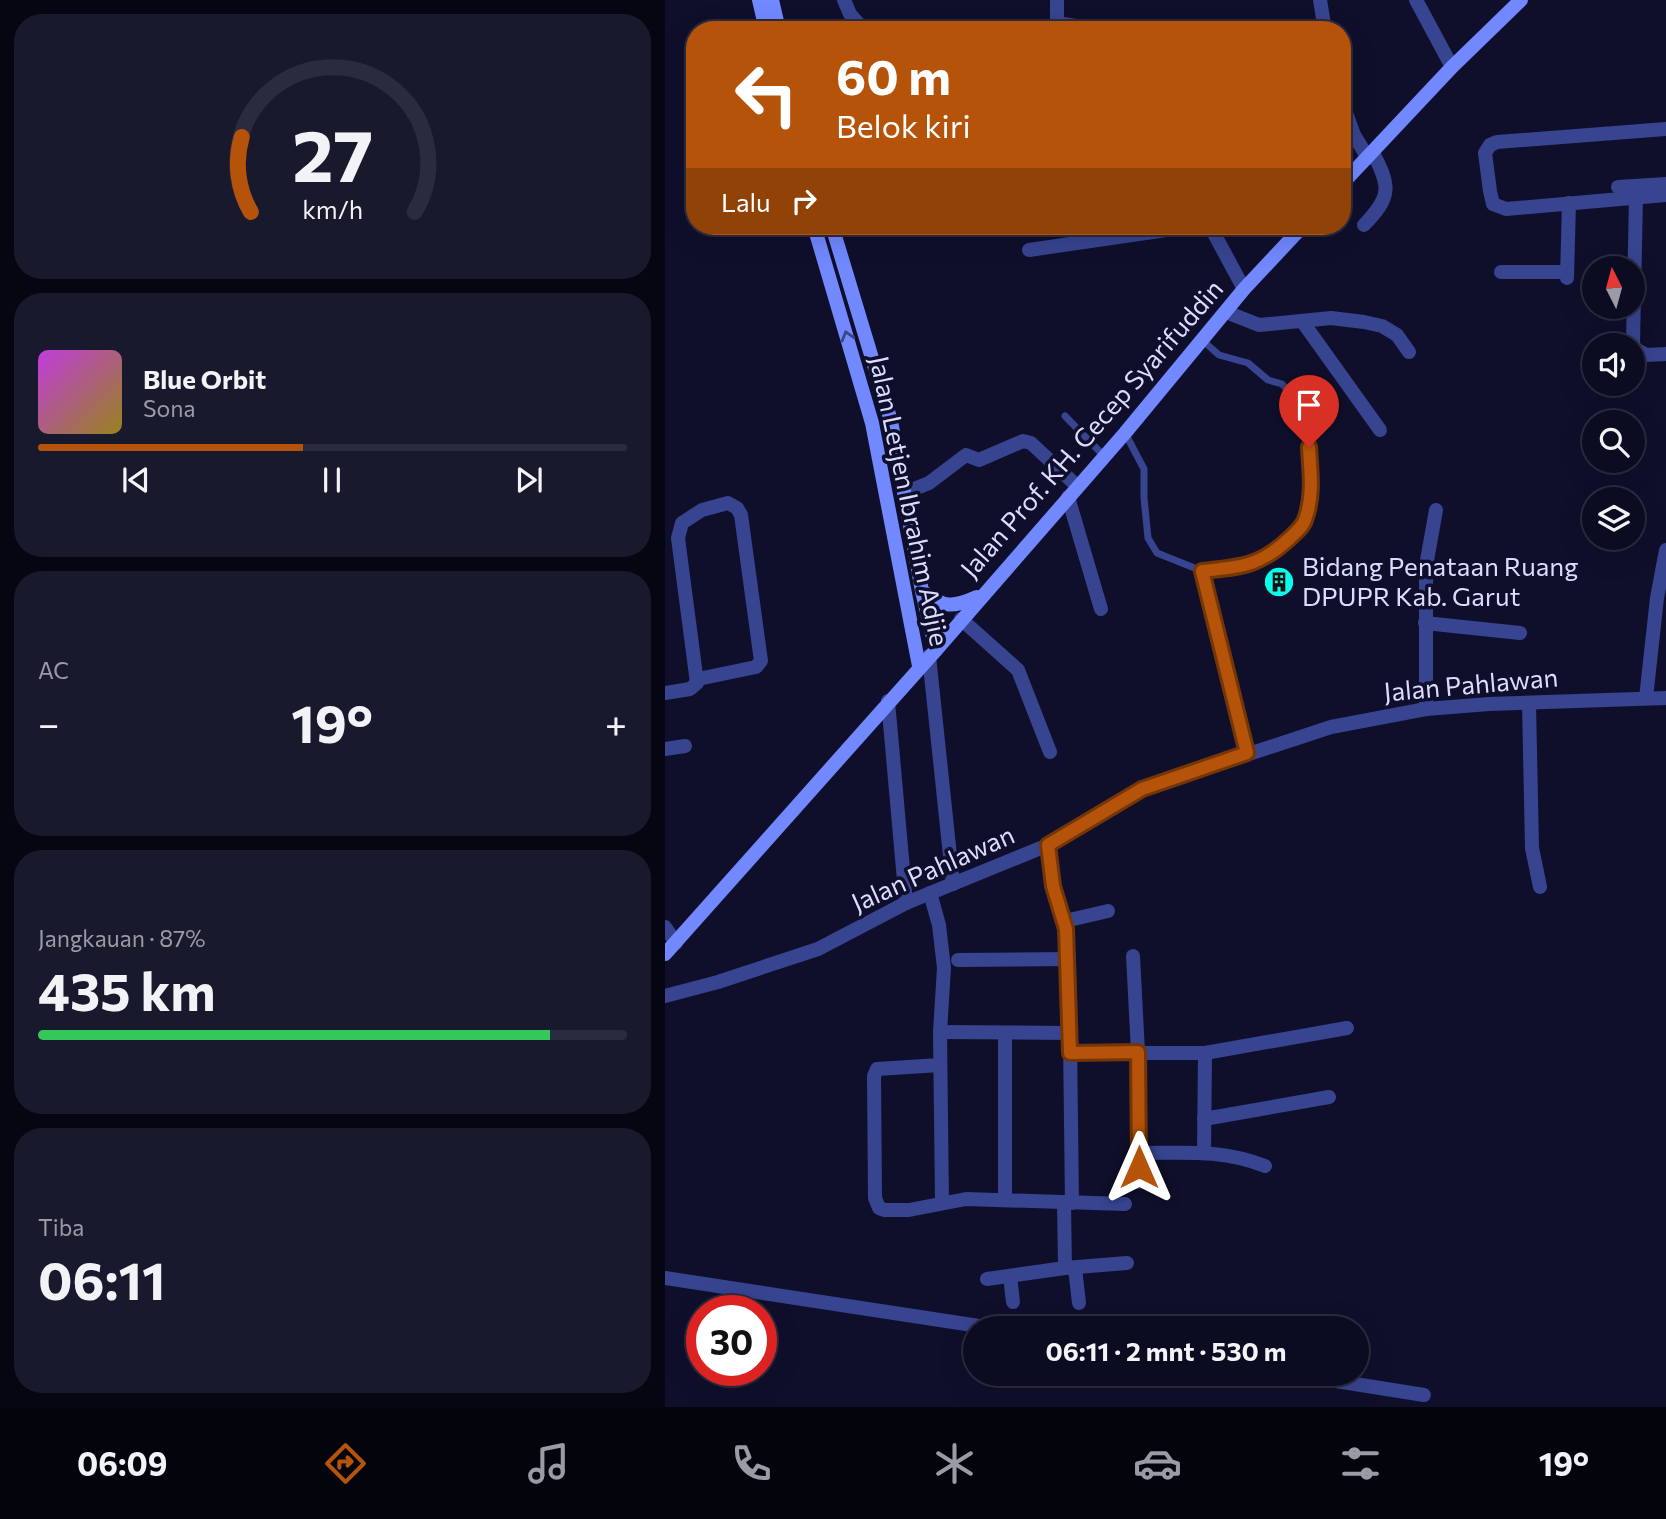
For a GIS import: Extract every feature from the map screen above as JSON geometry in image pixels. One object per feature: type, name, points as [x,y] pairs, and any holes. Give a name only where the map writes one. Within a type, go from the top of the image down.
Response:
[{"type":"main road","points":[[759,0],[764,21]]},
{"type":"main road","points":[[772,0],[777,21]]},
{"type":"main road","points":[[1351,175],[1452,67],[1521,0]]},
{"type":"main road","name":"Jalan Letjen Ibrahim Adjie","points":[[817,235],[872,423],[928,657]]},
{"type":"main road","name":"Jalan Letjen Ibrahim Adjie","points":[[835,235],[891,421],[922,591],[928,657]]},
{"type":"main road","name":"Jalan Prof. KH. Cecep Syarifuddin","points":[[665,954],[1125,433],[1244,289],[1295,235]]},
{"type":"main road","points":[[922,591],[938,603],[950,606],[962,604],[983,594]]},
{"type":"street","points":[[843,0],[856,21]]},
{"type":"street","points":[[1057,0],[1057,21]]},
{"type":"street","points":[[1320,0],[1324,21]]},
{"type":"street","points":[[1416,0],[1452,67]]},
{"type":"street","points":[[1351,127],[1354,135],[1383,172],[1386,194],[1380,208],[1364,225]]},
{"type":"street","points":[[1666,129],[1497,142],[1486,148],[1491,199],[1499,207],[1506,209],[1666,195]]},
{"type":"street","points":[[1618,187],[1666,184]]},
{"type":"street","points":[[1636,197],[1633,343],[1635,349],[1646,355],[1666,354]]},
{"type":"street","points":[[1501,272],[1567,275],[1569,203]]},
{"type":"street","points":[[1029,250],[1129,235]]},
{"type":"street","points":[[1215,235],[1244,289]]},
{"type":"street","points":[[1226,312],[1259,325],[1348,319],[1382,326],[1397,335],[1409,352]]},
{"type":"street","points":[[1302,321],[1380,430]]},
{"type":"street","points":[[904,493],[929,483],[966,455],[979,460],[1023,440],[1031,443],[1073,491],[1101,609]]},
{"type":"street","points":[[665,693],[691,689],[696,686],[698,679],[678,534],[682,523],[691,515],[729,503],[737,508],[741,515],[761,657],[756,667],[698,679]]},
{"type":"street","points":[[1426,709],[1426,566],[1436,510]]},
{"type":"street","points":[[1646,698],[1666,551]]},
{"type":"street","points":[[961,619],[1018,670],[1050,752]]},
{"type":"street","points":[[1425,624],[1520,633]]},
{"type":"street","points":[[928,657],[953,884]]},
{"type":"street","name":"Jalan Pahlawan","points":[[665,996],[818,949],[906,903],[1048,845],[1142,789],[1331,727],[1426,709],[1666,698]]},
{"type":"street","points":[[888,701],[906,903]]},
{"type":"street","points":[[1529,703],[1532,848],[1540,887]]},
{"type":"street","points":[[665,749],[685,746]]},
{"type":"street","points":[[1048,845],[1053,886],[1065,921],[1069,959],[1068,1204],[1070,1268],[1079,1303]]},
{"type":"street","points":[[930,893],[939,925],[944,968],[940,1032],[942,1202]]},
{"type":"street","points":[[1065,921],[1108,911]]},
{"type":"street","points":[[665,927],[676,943]]},
{"type":"street","points":[[1133,956],[1138,1052],[1139,1182]]},
{"type":"street","points":[[958,960],[1069,959]]},
{"type":"street","points":[[1070,1053],[1205,1054],[1347,1028]]},
{"type":"street","points":[[940,1032],[1069,1032]]},
{"type":"street","points":[[1005,1033],[1005,1199]]},
{"type":"street","points":[[1204,1153],[1205,1054]]},
{"type":"street","points":[[940,1065],[877,1069],[874,1076],[875,1198],[879,1208],[909,1210],[942,1202],[1005,1199],[1068,1204],[1125,1204]]},
{"type":"street","points":[[1204,1119],[1329,1097]]},
{"type":"street","points":[[1139,1153],[1223,1153],[1265,1166]]},
{"type":"street","points":[[987,1279],[1127,1263]]},
{"type":"street","points":[[1010,1276],[1013,1302]]},
{"type":"street","points":[[665,1279],[963,1324]]},
{"type":"street","points":[[1367,1386],[1424,1395]]},
{"type":"lane","points":[[1125,433],[1144,469],[1144,498],[1151,545],[1157,553],[1202,571],[1238,568],[1261,561],[1301,528],[1306,518],[1312,480],[1301,405],[1282,384],[1268,380],[1248,363],[1219,355],[1202,340]]},
{"type":"lane","points":[[1065,416],[1104,456]]},
{"type":"lane","points":[[1202,571],[1247,753]]},
{"type":"place","name":"Bidang Penataan Ruang DPUPR Kab. Garut","points":[[1279,582]]},
{"type":"route","points":[[1139,1167],[1138,1052],[1070,1053],[1066,929],[1053,886],[1048,845],[1142,789],[1247,753],[1202,571],[1238,568],[1261,561],[1301,528],[1310,502],[1312,480],[1309,447]]}]
